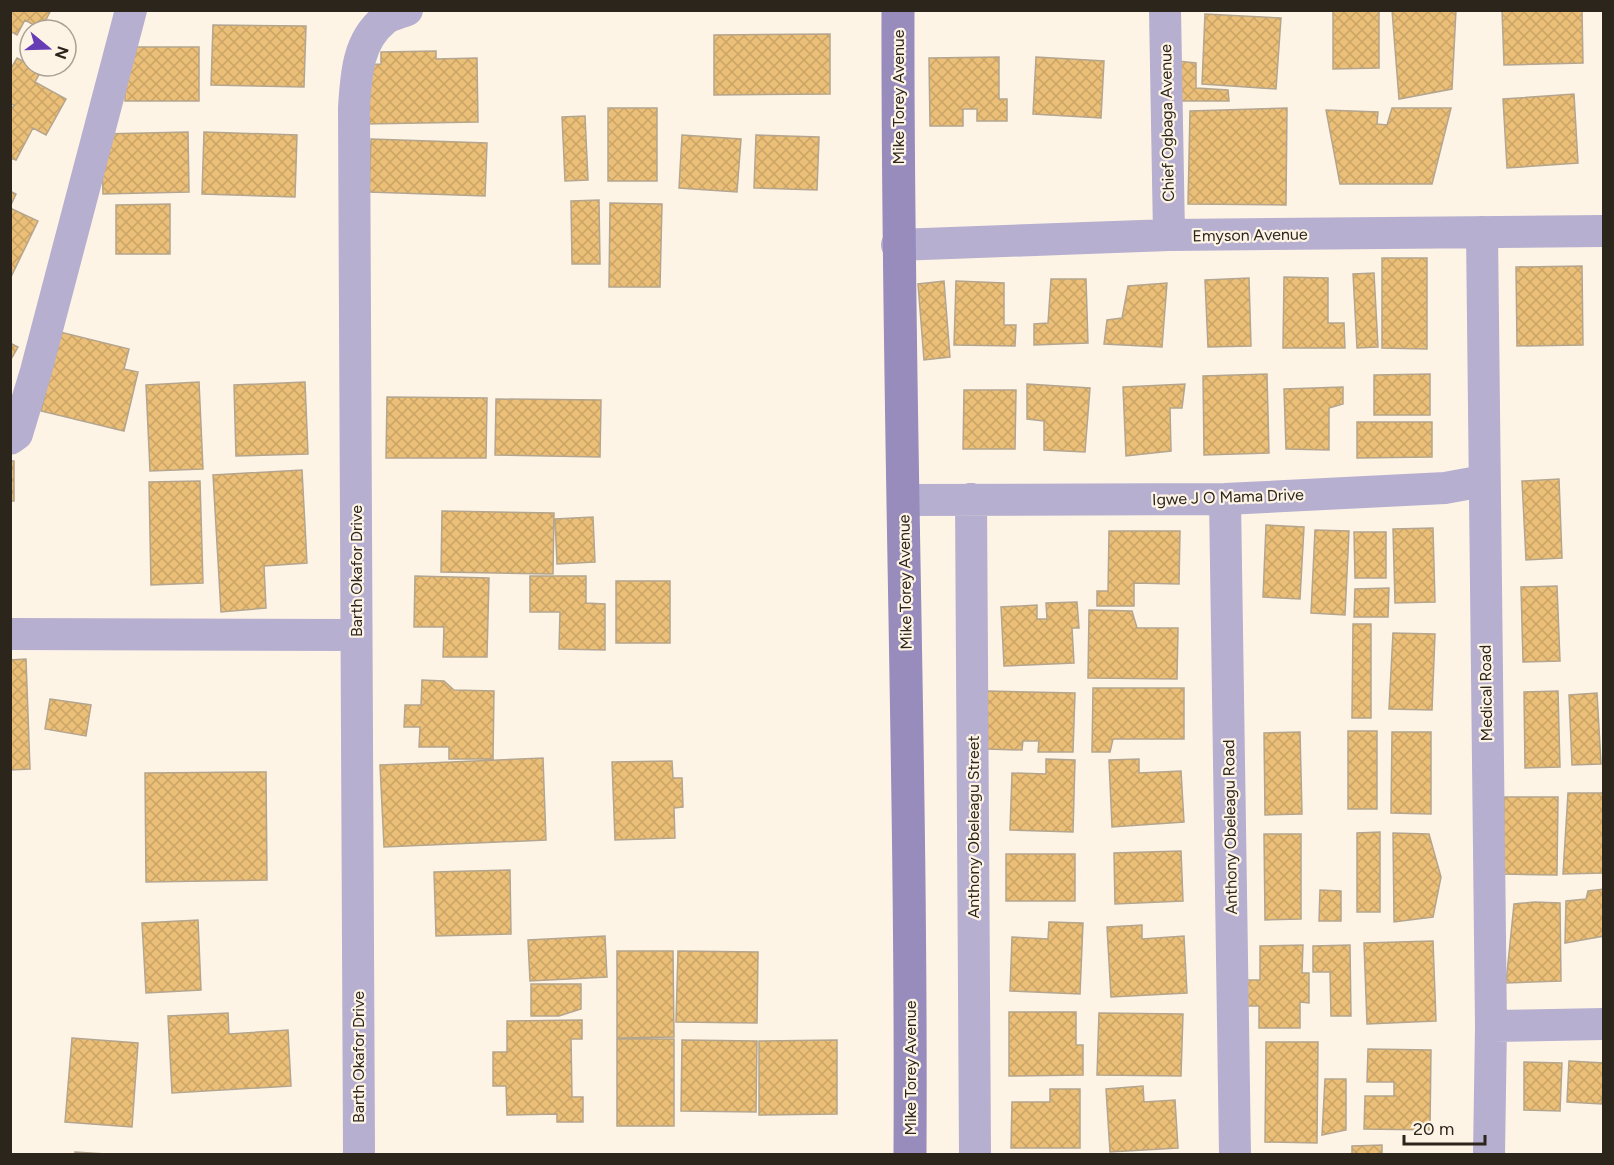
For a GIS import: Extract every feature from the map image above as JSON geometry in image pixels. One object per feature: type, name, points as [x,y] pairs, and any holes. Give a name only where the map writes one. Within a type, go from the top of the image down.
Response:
[{"type":"main road","name":"Mike Torey Avenue","points":[[898,10],[897,245],[911,956],[910,1155]]},
{"type":"street","points":[[10,439],[17,434],[36,371],[131,10]]},
{"type":"street","name":"Barth Okafor Drive","points":[[359,1155],[354,108],[357,64],[370,38],[385,20],[407,10]]},
{"type":"street","name":"Chief Ogbaga Avenue","points":[[1165,10],[1169,236]]},
{"type":"street","name":"Emyson Avenue","points":[[897,245],[1169,236],[1604,231]]},
{"type":"street","name":"Medical Road","points":[[1482,232],[1491,1026],[1489,1155]]},
{"type":"street","name":"Igwe J O Mama Drive","points":[[903,500],[1225,499],[1445,488],[1484,481]]},
{"type":"street","name":"Anthony Obeleagu Street","points":[[971,499],[975,1155]]},
{"type":"street","name":"Anthony Obeleagu Road","points":[[1225,499],[1234,1155]]},
{"type":"street","points":[[10,634],[356,635]]},
{"type":"street","points":[[1491,1026],[1604,1024]]},
{"type":"building","points":[[10,10],[51,10],[47,18],[18,18],[17,35],[10,31]]},
{"type":"building","points":[[1333,10],[1379,10],[1379,68],[1333,69]]},
{"type":"building","points":[[1392,10],[1456,10],[1452,89],[1399,99]]},
{"type":"building","points":[[1502,10],[1582,10],[1583,63],[1504,65]]},
{"type":"building","points":[[1205,14],[1281,18],[1276,89],[1202,84]]},
{"type":"building","points":[[213,25],[306,26],[304,87],[211,85]]},
{"type":"building","points":[[830,34],[830,94],[714,95],[714,35]]},
{"type":"building","points":[[125,47],[199,47],[199,101],[125,101]]},
{"type":"building","points":[[436,51],[436,59],[477,58],[478,122],[365,124],[364,65],[381,64],[381,52]]},
{"type":"building","points":[[999,57],[999,99],[1007,99],[1007,121],[977,121],[977,109],[963,109],[963,126],[930,126],[929,58]]},
{"type":"building","points":[[1036,57],[1104,61],[1101,118],[1033,114]]},
{"type":"building","points":[[17,58],[18,78],[37,78],[35,82],[66,99],[46,135],[33,128],[16,160],[10,158],[10,111],[14,105],[10,103],[10,70]]},
{"type":"building","points":[[1177,61],[1196,63],[1196,88],[1228,90],[1229,101],[1177,101]]},
{"type":"building","points":[[1574,94],[1578,163],[1507,168],[1503,99]]},
{"type":"building","points":[[608,108],[657,108],[657,181],[608,181]]},
{"type":"building","points":[[1287,108],[1286,205],[1188,204],[1190,111]]},
{"type":"building","points":[[1392,108],[1451,108],[1432,184],[1340,184],[1326,110],[1378,112],[1377,124],[1387,125]]},
{"type":"building","points":[[585,116],[588,180],[565,181],[562,117]]},
{"type":"building","points":[[188,132],[189,192],[103,194],[101,134]]},
{"type":"building","points":[[204,132],[297,135],[295,197],[202,194]]},
{"type":"building","points":[[682,135],[741,139],[737,192],[679,188]]},
{"type":"building","points":[[756,135],[819,137],[817,190],[754,188]]},
{"type":"building","points":[[371,139],[487,143],[485,196],[369,192]]},
{"type":"building","points":[[10,191],[16,194],[10,207]]},
{"type":"building","points":[[599,200],[600,264],[572,264],[571,201]]},
{"type":"building","points":[[610,203],[662,204],[660,287],[609,287]]},
{"type":"building","points":[[170,204],[170,254],[116,254],[116,205]]},
{"type":"building","points":[[10,208],[38,221],[10,279]]},
{"type":"building","points":[[1382,258],[1427,258],[1427,349],[1382,348]]},
{"type":"building","points":[[1582,266],[1583,345],[1517,346],[1516,267]]},
{"type":"building","points":[[1374,273],[1378,347],[1357,348],[1353,274]]},
{"type":"building","points":[[1284,277],[1328,278],[1328,323],[1344,323],[1345,348],[1283,348]]},
{"type":"building","points":[[1249,278],[1251,346],[1208,347],[1205,280]]},
{"type":"building","points":[[1051,279],[1086,279],[1088,343],[1034,345],[1034,324],[1048,323]]},
{"type":"building","points":[[944,281],[950,357],[924,360],[918,284]]},
{"type":"building","points":[[956,281],[1004,283],[1004,325],[1016,325],[1015,346],[954,345]]},
{"type":"building","points":[[1167,283],[1162,347],[1104,344],[1107,320],[1122,318],[1128,286]]},
{"type":"building","points":[[60,332],[129,349],[124,369],[138,372],[124,431],[41,411]]},
{"type":"building","points":[[10,343],[18,347],[10,361]]},
{"type":"building","points":[[1267,374],[1269,453],[1204,455],[1203,376]]},
{"type":"building","points":[[1430,374],[1430,415],[1374,415],[1374,375]]},
{"type":"building","points":[[199,382],[203,469],[150,471],[146,385]]},
{"type":"building","points":[[305,382],[308,454],[236,456],[234,385]]},
{"type":"building","points":[[1027,384],[1090,388],[1085,452],[1044,450],[1044,421],[1027,419]]},
{"type":"building","points":[[1185,384],[1182,408],[1170,408],[1171,451],[1126,456],[1123,387]]},
{"type":"building","points":[[1343,387],[1343,404],[1329,408],[1329,450],[1286,449],[1284,389]]},
{"type":"building","points":[[964,390],[1016,390],[1015,449],[963,449]]},
{"type":"building","points":[[387,397],[487,398],[486,458],[386,458]]},
{"type":"building","points":[[496,399],[601,400],[600,457],[495,455]]},
{"type":"building","points":[[1357,422],[1432,422],[1432,457],[1357,458]]},
{"type":"building","points":[[10,461],[14,461],[14,501],[10,501]]},
{"type":"building","points":[[302,470],[307,563],[264,566],[266,608],[221,612],[213,475]]},
{"type":"building","points":[[1559,479],[1562,558],[1526,560],[1522,481]]},
{"type":"building","points":[[200,481],[203,583],[151,585],[149,482]]},
{"type":"building","points":[[442,511],[554,513],[553,574],[441,572]]},
{"type":"building","points":[[593,517],[595,562],[557,564],[555,519]]},
{"type":"building","points":[[1266,525],[1304,527],[1300,599],[1263,597]]},
{"type":"building","points":[[1433,528],[1435,602],[1395,603],[1393,529]]},
{"type":"building","points":[[1315,530],[1349,531],[1345,615],[1311,613]]},
{"type":"building","points":[[1109,531],[1180,531],[1179,584],[1134,583],[1134,606],[1097,606],[1097,591],[1108,591]]},
{"type":"building","points":[[1354,532],[1386,532],[1386,578],[1355,578]]},
{"type":"building","points":[[415,576],[489,578],[487,657],[443,657],[444,627],[414,627]]},
{"type":"building","points":[[530,576],[586,576],[586,603],[605,604],[605,650],[559,649],[560,612],[530,612]]},
{"type":"building","points":[[616,581],[670,581],[670,643],[616,643]]},
{"type":"building","points":[[1557,586],[1560,661],[1523,662],[1521,587]]},
{"type":"building","points":[[1389,588],[1388,617],[1354,617],[1355,589]]},
{"type":"building","points":[[1077,602],[1079,628],[1072,628],[1074,663],[1004,666],[1001,607],[1037,605],[1037,619],[1047,619],[1046,603]]},
{"type":"building","points":[[1089,610],[1132,611],[1137,628],[1178,628],[1177,679],[1088,678]]},
{"type":"building","points":[[1353,624],[1371,624],[1371,718],[1352,718]]},
{"type":"building","points":[[1393,633],[1435,634],[1432,710],[1389,709]]},
{"type":"building","points":[[26,659],[30,769],[10,770],[10,660]]},
{"type":"building","points":[[422,680],[444,681],[454,690],[494,691],[493,759],[449,759],[449,747],[419,747],[420,727],[404,727],[405,705],[421,705]]},
{"type":"building","points":[[1093,688],[1184,688],[1184,739],[1113,739],[1110,752],[1092,752]]},
{"type":"building","points":[[987,691],[1075,693],[1073,752],[1038,752],[1039,741],[1023,741],[1022,750],[986,749]]},
{"type":"building","points":[[1558,691],[1560,767],[1525,768],[1524,692]]},
{"type":"building","points":[[1597,693],[1601,764],[1572,765],[1569,695]]},
{"type":"building","points":[[50,699],[91,705],[86,736],[45,729]]},
{"type":"building","points":[[1348,731],[1377,731],[1377,809],[1348,809]]},
{"type":"building","points":[[1300,732],[1302,814],[1265,815],[1264,733]]},
{"type":"building","points":[[1392,732],[1431,732],[1431,814],[1391,813]]},
{"type":"building","points":[[543,758],[546,840],[384,847],[380,765]]},
{"type":"building","points":[[1046,759],[1075,760],[1073,832],[1010,830],[1012,773],[1046,774]]},
{"type":"building","points":[[1139,759],[1139,773],[1181,771],[1184,822],[1112,827],[1109,760]]},
{"type":"building","points":[[672,761],[673,778],[682,778],[683,807],[674,808],[675,838],[615,840],[612,762]]},
{"type":"building","points":[[266,772],[267,880],[146,882],[145,773]]},
{"type":"building","points":[[1568,793],[1604,793],[1604,873],[1563,874]]},
{"type":"building","points":[[1504,797],[1558,797],[1557,875],[1502,874]]},
{"type":"building","points":[[1380,832],[1380,912],[1357,912],[1357,833]]},
{"type":"building","points":[[1393,833],[1429,834],[1441,877],[1433,917],[1394,922]]},
{"type":"building","points":[[1264,834],[1301,834],[1301,919],[1265,920]]},
{"type":"building","points":[[1181,851],[1183,901],[1115,904],[1114,853]]},
{"type":"building","points":[[1006,854],[1075,854],[1075,901],[1006,901]]},
{"type":"building","points":[[510,870],[511,934],[436,936],[434,872]]},
{"type":"building","points":[[1604,889],[1604,936],[1565,943],[1566,901],[1586,899],[1588,891]]},
{"type":"building","points":[[1320,890],[1341,891],[1341,921],[1319,921]]},
{"type":"building","points":[[1560,903],[1561,981],[1506,983],[1514,904]]},
{"type":"building","points":[[198,920],[201,990],[146,993],[142,923]]},
{"type":"building","points":[[1049,922],[1083,923],[1080,994],[1010,991],[1012,937],[1048,939]]},
{"type":"building","points":[[1142,925],[1142,939],[1184,936],[1187,993],[1111,997],[1107,927]]},
{"type":"building","points":[[605,936],[607,977],[530,981],[528,940]]},
{"type":"building","points":[[1433,941],[1436,1021],[1367,1024],[1364,943]]},
{"type":"building","points":[[1303,945],[1302,973],[1309,973],[1309,1003],[1300,1002],[1300,1028],[1259,1028],[1259,1006],[1245,1006],[1245,980],[1260,980],[1260,946]]},
{"type":"building","points":[[1350,945],[1351,1016],[1331,1016],[1330,972],[1313,972],[1313,946]]},
{"type":"building","points":[[617,951],[673,951],[674,1037],[617,1038]]},
{"type":"building","points":[[678,951],[758,952],[757,1023],[676,1022]]},
{"type":"building","points":[[531,984],[581,984],[581,1009],[559,1016],[531,1016]]},
{"type":"building","points":[[1009,1012],[1076,1012],[1076,1045],[1083,1045],[1083,1075],[1009,1076]]},
{"type":"building","points":[[228,1013],[229,1034],[288,1030],[291,1086],[172,1093],[168,1016]]},
{"type":"building","points":[[1099,1013],[1183,1014],[1181,1076],[1097,1075]]},
{"type":"building","points":[[582,1020],[582,1039],[571,1039],[572,1097],[583,1097],[583,1122],[557,1122],[557,1114],[507,1115],[506,1086],[493,1086],[493,1052],[507,1052],[507,1021]]},
{"type":"building","points":[[72,1038],[138,1043],[132,1127],[65,1122]]},
{"type":"building","points":[[617,1039],[674,1039],[674,1126],[617,1126]]},
{"type":"building","points":[[682,1040],[757,1041],[756,1112],[681,1111]]},
{"type":"building","points":[[837,1040],[837,1114],[759,1115],[759,1041]]},
{"type":"building","points":[[1266,1042],[1318,1042],[1317,1143],[1265,1142]]},
{"type":"building","points":[[1368,1049],[1431,1050],[1430,1130],[1364,1129],[1365,1096],[1394,1096],[1394,1082],[1367,1082]]},
{"type":"building","points":[[1569,1061],[1604,1063],[1602,1104],[1567,1102]]},
{"type":"building","points":[[1524,1062],[1562,1063],[1560,1111],[1524,1110]]},
{"type":"building","points":[[1325,1079],[1346,1079],[1346,1130],[1322,1135]]},
{"type":"building","points":[[1143,1086],[1144,1102],[1175,1100],[1178,1148],[1110,1152],[1106,1089]]},
{"type":"building","points":[[1050,1089],[1080,1089],[1080,1148],[1011,1148],[1012,1102],[1050,1102]]},
{"type":"building","points":[[1382,1145],[1382,1154],[1352,1154],[1352,1146]]},
{"type":"building","points":[[75,1152],[106,1154],[75,1154]]}]
